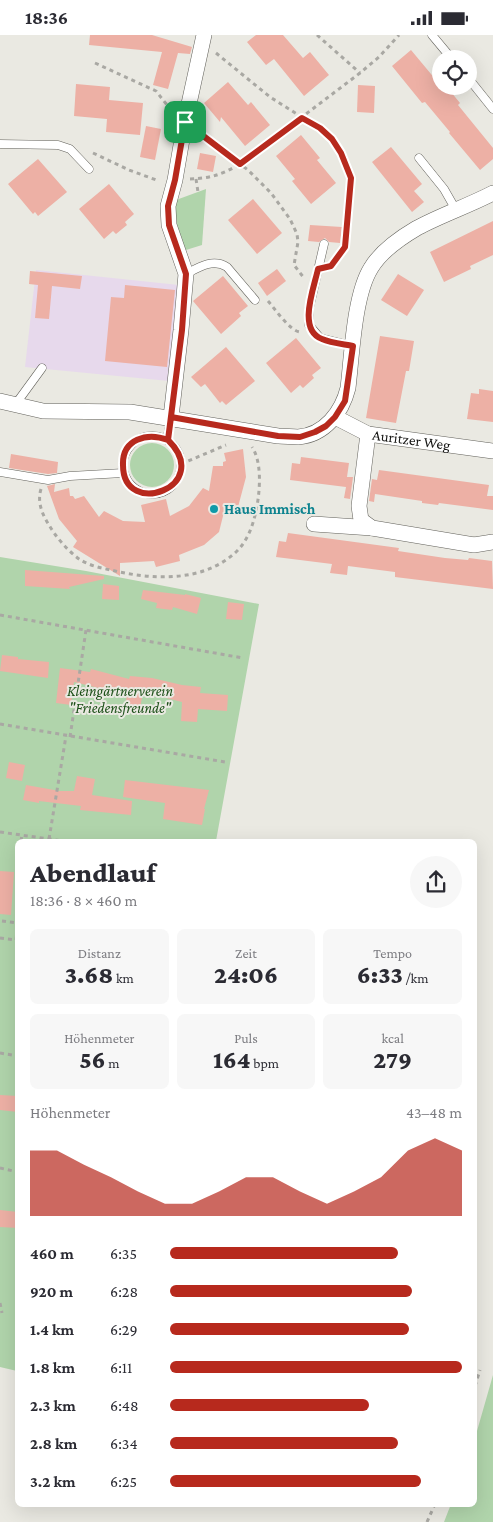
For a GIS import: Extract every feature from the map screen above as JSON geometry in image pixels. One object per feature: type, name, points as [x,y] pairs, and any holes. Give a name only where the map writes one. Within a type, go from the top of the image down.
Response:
[{"type":"street","points":[[171,417],[182,330],[186,274],[169,225],[168,206],[175,180],[203,39]]},
{"type":"street","points":[[0,401],[43,411],[120,411],[171,417],[278,436],[300,437],[315,432],[326,426],[335,417],[345,401],[358,304],[370,269],[401,237],[493,193]]},
{"type":"street","name":"Auritzer Weg","points":[[335,417],[368,434],[493,451]]},
{"type":"street","points":[[368,434],[360,506],[361,520],[372,528]]},
{"type":"street","points":[[314,524],[372,528],[474,545],[493,542]]},
{"type":"lane","points":[[432,35],[444,50]]},
{"type":"lane","points":[[477,89],[493,109]]},
{"type":"lane","points":[[0,144],[58,145],[70,149],[89,169]]},
{"type":"lane","points":[[419,158],[444,189],[456,210]]},
{"type":"lane","points":[[324,244],[308,317],[309,325],[320,339],[353,346]]},
{"type":"lane","points":[[186,274],[202,265],[222,264],[255,300]]},
{"type":"lane","points":[[15,405],[42,368]]},
{"type":"lane","points":[[168,440],[171,417]]},
{"type":"lane","points":[[148,436],[168,440],[179,455],[181,464],[176,482],[169,489],[160,493],[142,493],[127,481],[123,473],[122,463],[125,453],[130,445],[138,439],[148,436]]},
{"type":"lane","points":[[0,472],[48,480],[70,476],[123,473]]},
{"type":"path","points":[[316,35],[360,73]]},
{"type":"path","points":[[175,180],[223,175],[240,164],[360,73],[379,57],[399,35]]},
{"type":"path","points":[[203,39],[270,97],[320,128],[332,139],[341,153],[351,178],[345,247],[331,266],[318,269]]},
{"type":"path","points":[[95,63],[156,91],[171,110],[248,170],[272,193],[290,219],[297,234],[298,242],[294,265],[307,282],[314,287]]},
{"type":"path","points":[[196,179],[198,192]]},
{"type":"path","points":[[290,327],[296,331]]},
{"type":"path","points":[[48,480],[42,485],[40,492],[41,511],[60,540],[79,559],[91,565],[130,575],[159,577],[187,574],[211,567],[231,556],[249,533],[258,500],[259,477],[257,455],[252,446],[246,442]]},
{"type":"path","points":[[181,464],[231,443]]},
{"type":"path","points":[[0,615],[243,658]]},
{"type":"path","points":[[0,832],[49,839],[86,630]]},
{"type":"path","points":[[0,724],[225,762]]},
{"type":"path","points":[[21,839],[22,835]]},
{"type":"path","points":[[2,921],[15,922]]},
{"type":"path","points":[[0,937],[15,940]]},
{"type":"path","points":[[0,1053],[15,1056]]},
{"type":"path","points":[[0,1168],[15,1170]]},
{"type":"path","points":[[0,1303],[2,1313]]},
{"type":"path","points":[[477,1379],[480,1370]]},
{"type":"path","points":[[427,1522],[434,1507]]},
{"type":"shaded area","points":[[36,270],[179,285],[169,381],[25,367]]},
{"type":"green space","points":[[206,189],[202,245],[186,250],[175,220],[176,200]]},
{"type":"green space","points":[[156,443],[168,449],[173,456],[173,474],[168,481],[161,486],[148,487],[136,481],[131,474],[130,461],[136,449],[143,444]]},
{"type":"green space","name":"Kleingärtnerverein \"Friedensfreunde\"","points":[[0,557],[86,571],[259,604],[216,839],[15,839],[15,1371],[0,1367]]},
{"type":"green space","points":[[493,1375],[493,1522],[444,1522],[450,1507],[477,1507],[477,1431]]},
{"type":"building","points":[[90,35],[152,35],[192,47],[190,54],[178,53],[168,89],[153,85],[162,52],[89,45]]},
{"type":"building","points":[[256,35],[283,35],[303,58],[310,52],[329,75],[304,96],[274,59],[266,65],[247,42]]},
{"type":"building","points":[[411,50],[432,75],[432,95],[453,95],[460,103],[458,105],[493,148],[493,159],[480,170],[425,102],[422,103],[392,66]]},
{"type":"building","points":[[228,82],[248,105],[251,102],[270,125],[245,146],[221,117],[220,122],[204,103]]},
{"type":"building","points":[[76,84],[110,87],[109,100],[143,103],[140,135],[106,132],[107,119],[74,116]]},
{"type":"building","points":[[358,85],[375,86],[374,113],[357,112]]},
{"type":"building","points":[[146,126],[161,129],[155,160],[140,157]]},
{"type":"building","points":[[301,135],[320,158],[317,160],[336,183],[311,204],[292,181],[295,179],[276,156]]},
{"type":"building","points":[[391,147],[422,184],[414,191],[424,202],[412,212],[372,162]]},
{"type":"building","points":[[200,153],[216,156],[213,172],[197,169]]},
{"type":"building","points":[[38,159],[67,192],[38,216],[35,212],[33,214],[8,184]]},
{"type":"building","points":[[109,184],[134,214],[125,222],[127,225],[116,234],[113,231],[104,239],[79,209]]},
{"type":"building","points":[[253,199],[282,233],[257,254],[228,220]]},
{"type":"building","points":[[493,221],[493,255],[470,266],[471,269],[444,282],[430,252]]},
{"type":"building","points":[[310,225],[342,227],[340,243],[329,242],[325,238],[319,242],[308,241]]},
{"type":"building","points":[[277,269],[286,281],[267,296],[258,283]]},
{"type":"building","points":[[30,271],[82,276],[80,289],[52,286],[49,319],[35,318],[38,285],[29,284]]},
{"type":"building","points":[[398,274],[424,290],[407,316],[381,300]]},
{"type":"building","points":[[223,276],[248,306],[239,313],[241,316],[221,334],[193,301]]},
{"type":"building","points":[[125,285],[175,290],[167,367],[105,361],[111,297],[124,298]]},
{"type":"building","points":[[380,336],[414,341],[409,371],[406,371],[396,423],[366,418]]},
{"type":"building","points":[[296,338],[321,368],[312,375],[314,378],[303,388],[300,385],[291,393],[266,363]]},
{"type":"building","points":[[226,347],[255,381],[226,405],[222,401],[220,403],[205,384],[201,387],[191,377]]},
{"type":"building","points":[[479,389],[493,391],[493,422],[467,419],[471,393],[479,394]]},
{"type":"building","name":"Haus Immisch","points":[[243,449],[246,477],[238,507],[226,504],[219,532],[204,545],[179,555],[180,561],[156,567],[154,561],[120,563],[120,576],[73,547],[77,541],[59,519],[47,486],[55,484],[54,492],[69,488],[70,496],[73,496],[75,499],[84,496],[99,517],[104,511],[123,521],[145,522],[141,505],[166,499],[170,516],[189,506],[203,488],[209,491],[213,466],[223,466],[223,462],[226,461],[224,453]]},
{"type":"building","points":[[11,454],[58,462],[57,473],[48,474],[9,468]]},
{"type":"building","points":[[301,457],[349,463],[347,477],[353,477],[350,499],[344,498],[346,487],[290,480],[292,463],[300,464]]},
{"type":"building","points":[[379,470],[489,485],[487,496],[493,496],[493,510],[439,503],[438,505],[422,503],[422,501],[375,494],[374,502],[369,501],[372,479],[377,480]]},
{"type":"building","points":[[288,533],[399,548],[398,551],[445,558],[468,560],[469,558],[492,561],[493,589],[395,577],[395,572],[348,566],[347,575],[330,573],[332,564],[276,557],[279,541],[286,542]]},
{"type":"building","points":[[25,570],[104,576],[104,579],[69,587],[70,589],[25,586]]},
{"type":"building","points":[[103,584],[119,586],[119,600],[102,599]]},
{"type":"building","points":[[143,590],[185,594],[201,598],[197,614],[173,607],[172,610],[156,608],[157,603],[141,599]]},
{"type":"building","points":[[228,602],[244,604],[242,620],[226,619]]},
{"type":"building","points":[[2,655],[18,657],[18,659],[49,662],[48,678],[0,671]]},
{"type":"building","points":[[60,668],[90,672],[91,669],[129,679],[130,676],[152,678],[201,687],[200,693],[228,695],[227,711],[198,709],[197,722],[181,721],[182,702],[143,692],[139,714],[124,712],[127,695],[74,682],[71,705],[56,703]]},
{"type":"building","points":[[9,762],[25,765],[22,781],[6,778]]},
{"type":"building","points":[[77,776],[95,779],[92,795],[132,801],[131,815],[80,810],[81,806],[23,800],[26,785],[60,791],[74,791]]},
{"type":"building","points":[[125,780],[209,790],[202,825],[163,819],[165,803],[123,797]]},
{"type":"building","points":[[0,871],[14,872],[11,915],[0,914]]},
{"type":"building","points":[[0,1095],[15,1096],[15,1112],[0,1110]]},
{"type":"building","points":[[0,1210],[15,1212],[15,1228],[0,1227]]},
{"type":"place","name":"Haus Immisch","points":[[214,509]]},
{"type":"route","points":[[185,122],[175,180],[168,206],[169,225],[186,274],[182,330],[168,440],[179,455],[181,464],[176,482],[169,489],[151,494],[142,493],[134,488],[127,481],[123,473],[122,463],[125,453],[130,445],[138,439],[148,436],[168,440],[171,417],[278,436],[300,437],[315,432],[326,426],[335,417],[345,401],[353,346],[320,339],[309,325],[308,317],[318,269],[331,266],[345,247],[351,178],[341,153],[332,139],[320,128],[302,118],[240,164],[185,122]]}]
